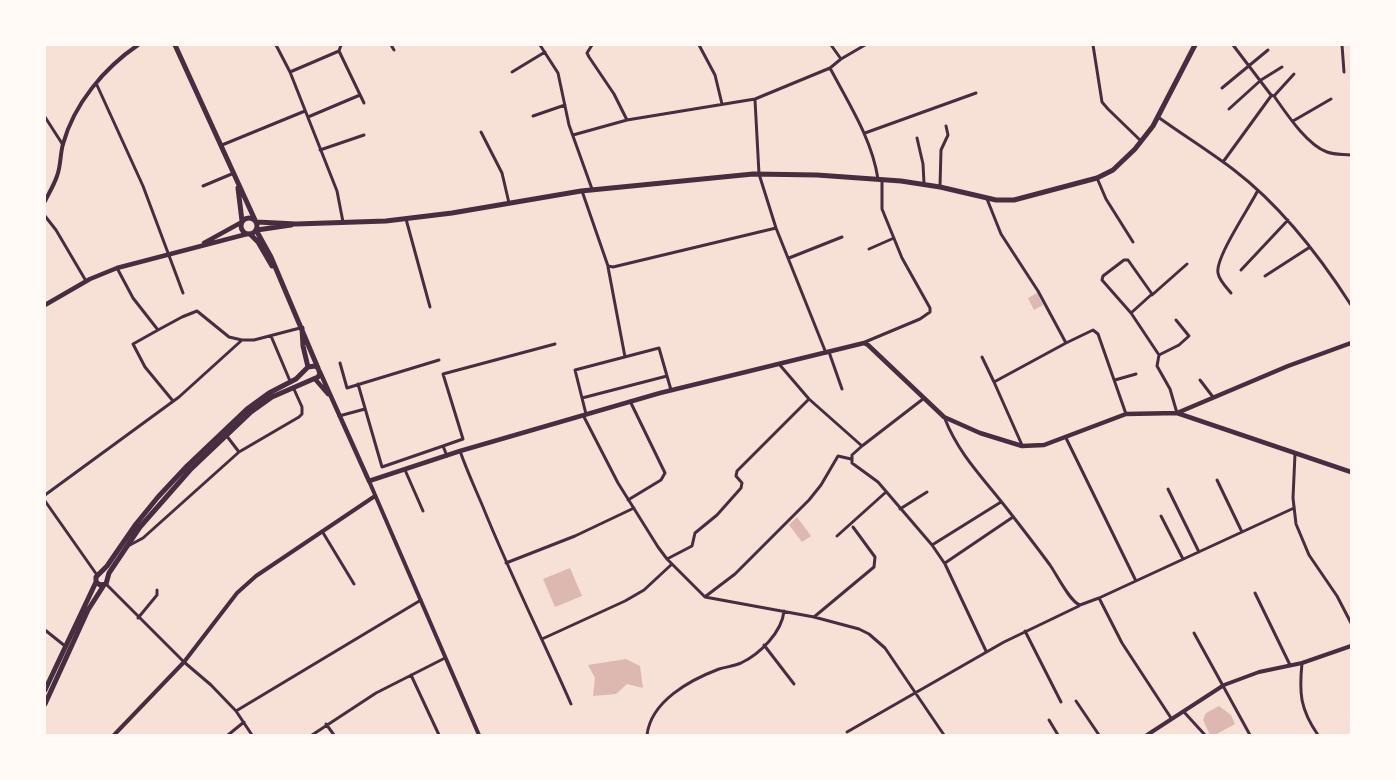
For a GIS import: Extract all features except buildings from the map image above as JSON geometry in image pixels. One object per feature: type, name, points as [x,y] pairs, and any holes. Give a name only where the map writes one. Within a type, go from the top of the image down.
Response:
[{"type":"main road","points":[[175,45],[256,221],[256,230],[278,274],[369,481],[630,401],[864,343],[944,417],[980,433],[1022,446],[1035,447],[1066,438],[1126,414],[1177,412],[1351,343]]},
{"type":"main road","points":[[199,246],[248,217],[256,221],[296,224],[406,219],[582,191],[759,174],[817,175],[924,184],[996,200],[1014,200],[1096,178],[1113,170],[1141,141],[1158,117],[1195,45]]},
{"type":"main road","points":[[238,184],[243,231],[258,242],[278,274]]},
{"type":"main road","points":[[45,305],[86,281],[117,268],[249,234],[256,230],[296,224]]},
{"type":"main road","points":[[302,328],[307,375],[314,379],[332,399]]},
{"type":"main road","points":[[45,690],[88,609],[127,547],[162,500],[226,435],[265,402],[292,384],[307,368],[312,366],[319,370]]},
{"type":"main road","points":[[45,704],[99,574],[158,497],[187,466],[248,409],[269,393],[314,379],[319,370]]},
{"type":"main road","points":[[1177,412],[1351,472]]},
{"type":"main road","points":[[99,574],[106,582]]},
{"type":"main road","points":[[96,582],[99,585],[106,582]]},
{"type":"street","points":[[45,201],[58,176],[63,145],[76,111],[114,63],[138,45]]},
{"type":"street","points":[[276,45],[290,72],[337,191],[344,223]]},
{"type":"street","points":[[340,45],[339,51],[364,103]]},
{"type":"street","points":[[391,45],[394,50]]},
{"type":"street","points":[[540,45],[558,73],[573,135],[593,191]]},
{"type":"street","points":[[592,45],[587,52],[589,57],[614,94],[627,120]]},
{"type":"street","points":[[699,45],[715,75],[722,104]]},
{"type":"street","points":[[831,45],[841,59]]},
{"type":"street","points":[[573,135],[627,120],[755,99],[830,68],[865,45]]},
{"type":"street","points":[[1093,45],[1102,102],[1141,141]]},
{"type":"street","points":[[1233,45],[1293,121],[1317,147],[1326,152],[1351,155]]},
{"type":"street","points":[[1342,45],[1344,72]]},
{"type":"street","points":[[1222,88],[1268,50]]},
{"type":"street","points":[[290,72],[339,51]]},
{"type":"street","points":[[512,72],[545,52]]},
{"type":"street","points":[[1229,109],[1261,80],[1282,67]]},
{"type":"street","points":[[830,68],[875,158],[880,180],[882,209],[902,258],[930,308],[930,312],[920,319],[864,343]]},
{"type":"street","points":[[1223,162],[1273,96],[1294,74]]},
{"type":"street","points":[[96,83],[143,186],[183,293]]},
{"type":"street","points":[[864,133],[976,93]]},
{"type":"street","points":[[308,117],[360,95]]},
{"type":"street","points":[[755,99],[759,174],[777,228],[842,389]]},
{"type":"street","points":[[1293,121],[1331,99]]},
{"type":"street","points":[[533,116],[565,105]]},
{"type":"street","points":[[222,145],[305,111]]},
{"type":"street","points":[[45,117],[63,145]]},
{"type":"street","points":[[1158,117],[1223,162],[1288,220],[1351,305]]},
{"type":"street","points":[[940,187],[941,150],[948,135],[946,126]]},
{"type":"street","points":[[481,132],[502,172],[509,203]]},
{"type":"street","points":[[320,150],[364,135]]},
{"type":"street","points":[[917,138],[923,164],[924,184]]},
{"type":"street","points":[[202,186],[234,173]]},
{"type":"street","points":[[1096,178],[1106,199],[1133,242]]},
{"type":"street","points":[[582,191],[608,266],[625,357]]},
{"type":"street","points":[[1231,293],[1217,272],[1218,264],[1223,249],[1257,191]]},
{"type":"street","points":[[986,197],[1001,234],[1038,291],[1066,343]]},
{"type":"street","points":[[45,216],[86,281]]},
{"type":"street","points":[[406,219],[430,307]]},
{"type":"street","points":[[1241,270],[1288,220]]},
{"type":"street","points":[[608,266],[613,267],[777,228]]},
{"type":"street","points":[[789,258],[843,237]]},
{"type":"street","points":[[869,249],[894,238]]},
{"type":"street","points":[[1264,276],[1310,247]]},
{"type":"street","points":[[1148,298],[1152,294],[1128,260],[1124,260],[1103,276],[1104,285],[1131,313],[1159,355],[1157,366],[1170,389],[1177,412]]},
{"type":"street","points":[[1131,313],[1187,264]]},
{"type":"street","points":[[117,268],[133,298],[158,330]]},
{"type":"street","points":[[173,402],[146,367],[133,344],[197,311],[230,337],[242,340],[254,340],[302,328]]},
{"type":"street","points":[[1159,355],[1179,345],[1189,336],[1176,320]]},
{"type":"street","points":[[994,382],[1093,330],[1096,331],[1126,414]]},
{"type":"street","points":[[127,547],[143,538],[239,452],[302,414],[302,407],[271,336]]},
{"type":"street","points":[[45,495],[173,402],[242,340]]},
{"type":"street","points":[[358,384],[382,467],[463,439],[443,375],[555,344]]},
{"type":"street","points":[[671,390],[659,348],[575,370],[584,414],[603,457],[667,559],[705,597],[814,617],[859,629],[869,634],[885,648],[944,735]]},
{"type":"street","points":[[982,357],[1022,446]]},
{"type":"street","points":[[340,363],[347,388],[439,360]]},
{"type":"street","points":[[778,363],[809,399],[862,446]]},
{"type":"street","points":[[1115,380],[1136,374]]},
{"type":"street","points":[[582,398],[667,376]]},
{"type":"street","points":[[1200,380],[1213,397]]},
{"type":"street","points":[[667,559],[692,546],[695,533],[717,515],[741,488],[742,483],[736,476],[737,471],[809,399]]},
{"type":"street","points":[[851,459],[852,455],[862,446],[923,399]]},
{"type":"street","points":[[628,500],[661,480],[665,473],[630,401]]},
{"type":"street","points":[[339,416],[365,408]]},
{"type":"street","points":[[944,417],[965,457],[1060,579],[1073,600],[1080,605]]},
{"type":"street","points":[[226,435],[239,452]]},
{"type":"street","points":[[1066,438],[1136,580]]},
{"type":"street","points":[[443,446],[447,456]]},
{"type":"street","points":[[460,452],[471,484],[516,587],[571,704]]},
{"type":"street","points":[[1295,454],[1296,524],[1306,548],[1337,596],[1351,623]]},
{"type":"street","points":[[705,597],[726,582],[809,500],[838,456],[851,459],[856,466],[878,482],[932,544],[945,564],[986,652]]},
{"type":"street","points":[[405,470],[423,511]]},
{"type":"street","points":[[1217,480],[1242,532]]},
{"type":"street","points":[[369,481],[480,735]]},
{"type":"street","points":[[1168,489],[1199,552]]},
{"type":"street","points":[[837,536],[886,492]]},
{"type":"street","points":[[900,509],[927,492]]},
{"type":"street","points":[[114,735],[184,662],[237,593],[256,576],[375,496]]},
{"type":"street","points":[[45,501],[99,574]]},
{"type":"street","points":[[932,544],[1001,502]]},
{"type":"street","points":[[506,563],[575,536],[634,508]]},
{"type":"street","points":[[847,732],[1025,630],[1100,598],[1294,508]]},
{"type":"street","points":[[1161,516],[1183,559]]},
{"type":"street","points":[[945,564],[1013,517]]},
{"type":"street","points":[[814,617],[874,567],[875,557],[853,527]]},
{"type":"street","points":[[322,531],[354,584]]},
{"type":"street","points":[[542,639],[625,601],[644,590],[672,564]]},
{"type":"street","points":[[106,582],[138,618],[236,711],[252,735]]},
{"type":"street","points":[[138,618],[157,595],[157,590]]},
{"type":"street","points":[[1255,594],[1290,665]]},
{"type":"street","points":[[1100,598],[1122,643],[1171,718]]},
{"type":"street","points":[[236,711],[421,600]]},
{"type":"street","points":[[647,735],[653,713],[672,696],[700,678],[750,658],[779,630],[784,611]]},
{"type":"street","points":[[45,630],[68,647]]},
{"type":"street","points":[[1025,630],[1061,702]]},
{"type":"street","points":[[1194,633],[1250,735]]},
{"type":"street","points":[[764,645],[794,684]]},
{"type":"street","points":[[1147,735],[1182,710],[1224,685],[1259,672],[1302,663],[1351,646]]},
{"type":"street","points":[[312,735],[376,693],[446,657]]},
{"type":"street","points":[[1302,663],[1301,700],[1308,721],[1317,735]]},
{"type":"street","points":[[411,675],[439,735]]},
{"type":"street","points":[[1076,700],[1099,735]]},
{"type":"street","points":[[1182,710],[1205,735]]},
{"type":"street","points":[[1049,720],[1058,735]]},
{"type":"street","points":[[228,735],[244,722]]},
{"type":"street","points":[[326,724],[334,735]]},
{"type":"shaded area","points":[[1037,293],[1043,305],[1034,310],[1028,298]]},
{"type":"shaded area","points":[[797,517],[811,536],[802,542],[789,525]]},
{"type":"shaded area","points":[[570,568],[582,596],[555,607],[543,579]]},
{"type":"shaded area","points":[[626,659],[640,666],[643,688],[627,684],[616,694],[593,696],[595,678],[588,665]]},
{"type":"shaded area","points":[[1219,706],[1231,715],[1235,724],[1215,735],[1210,735],[1203,720],[1206,713]]}]
